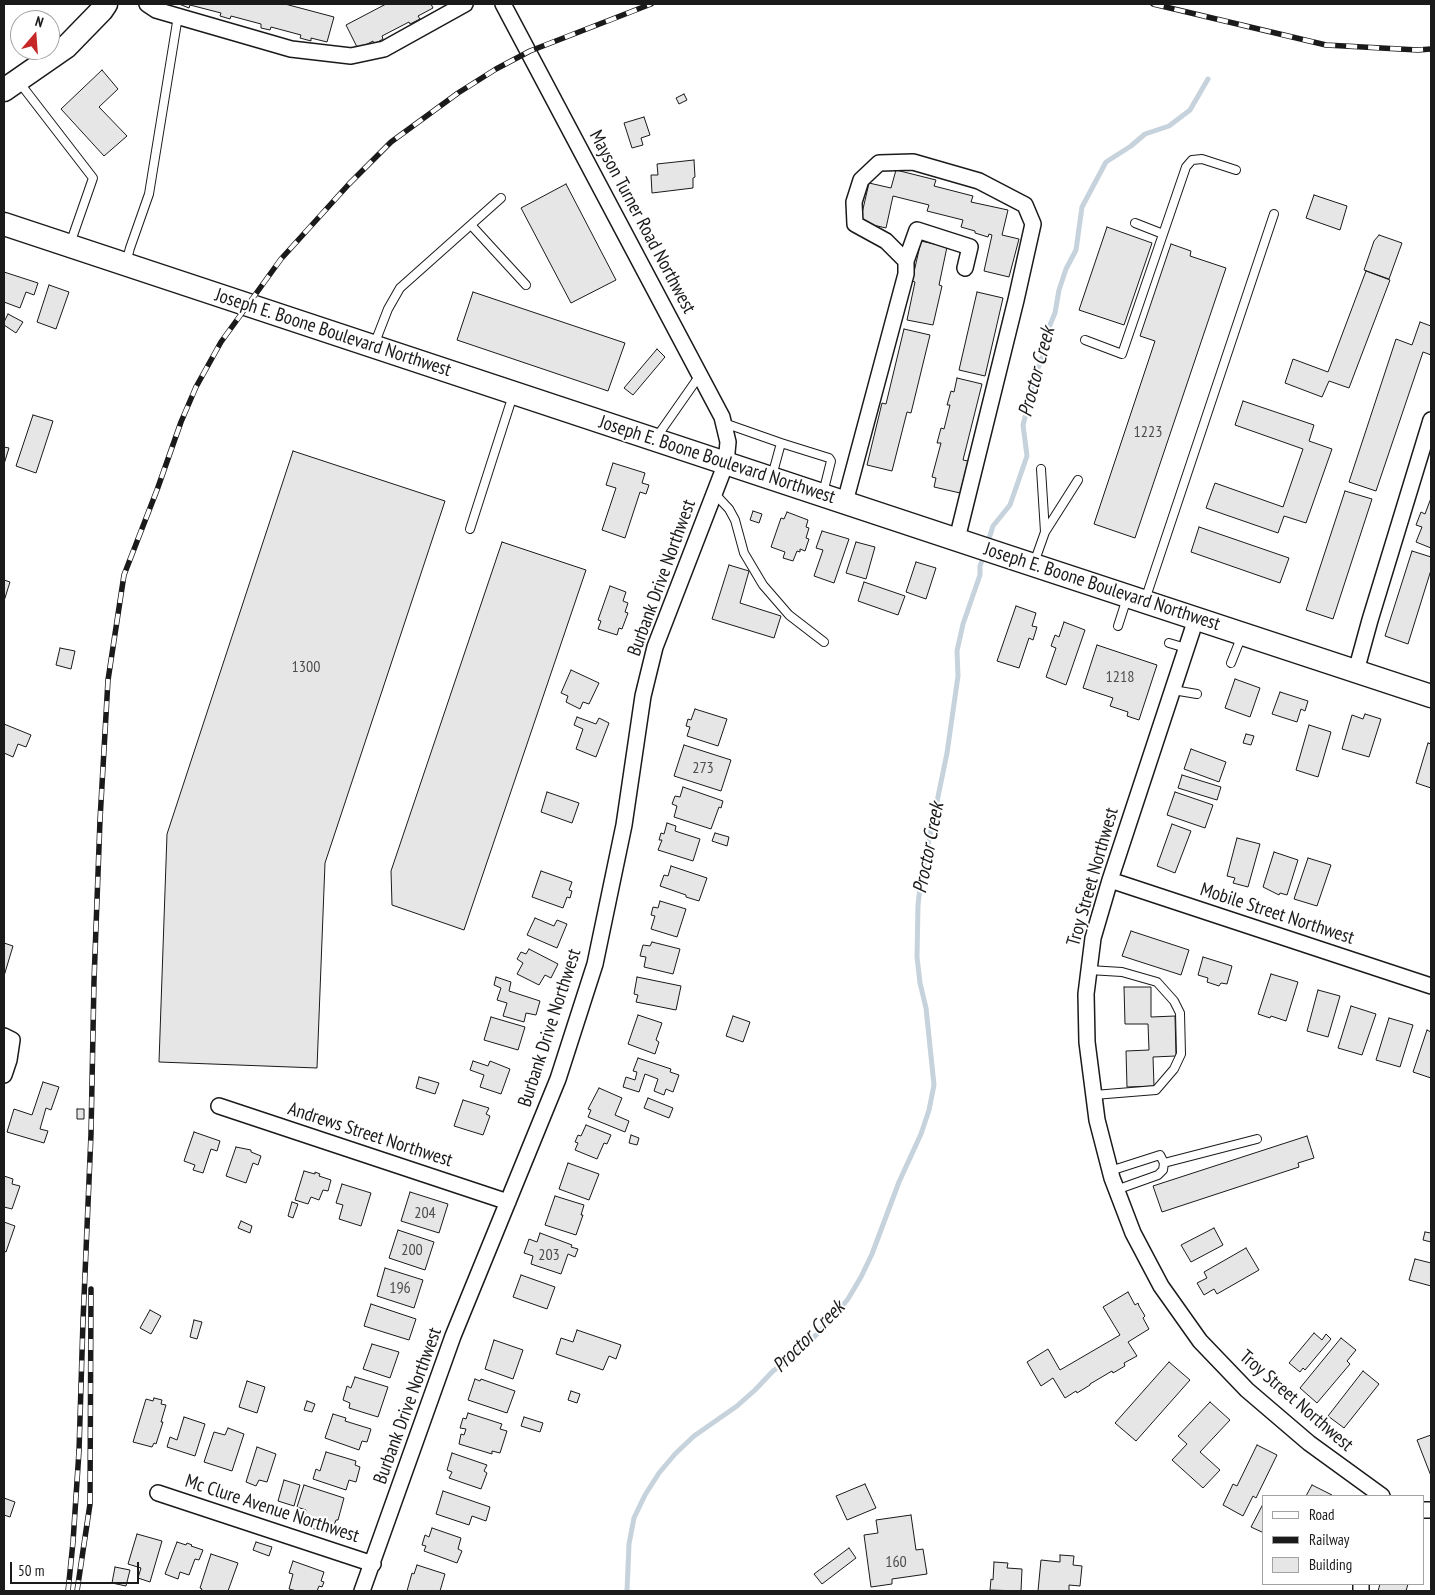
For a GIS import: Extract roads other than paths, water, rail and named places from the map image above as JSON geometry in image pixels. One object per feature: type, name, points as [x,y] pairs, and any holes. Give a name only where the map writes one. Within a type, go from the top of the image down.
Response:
[{"type":"main road","points":[[11,85],[66,47],[106,4]]},
{"type":"main road","name":"Joseph E. Boone Boulevard Northwest","points":[[4,224],[1431,696]]},
{"type":"street","points":[[147,4],[156,10],[291,49],[351,56],[384,49],[465,4]]},
{"type":"street","name":"Mayson Turner Road Northwest","points":[[503,4],[722,416],[728,442],[726,463]]},
{"type":"street","points":[[906,261],[886,241],[855,224],[854,202],[862,180],[879,163],[913,162],[979,181],[1025,205],[1033,224],[964,542]]},
{"type":"street","points":[[845,502],[906,274],[906,261],[916,230],[970,247],[965,268]]},
{"type":"street","points":[[1356,671],[1431,420]]},
{"type":"street","name":"Burbank Drive Northwest","points":[[362,1591],[453,1336],[558,1079],[595,964],[624,825],[643,696],[655,647],[726,463]]},
{"type":"street","name":"Troy Street Northwest","points":[[1196,618],[1110,880],[1093,938],[1086,994],[1088,1042],[1097,1120],[1116,1190],[1133,1233],[1161,1286],[1200,1341],[1247,1390],[1309,1443],[1381,1495]]},
{"type":"street","name":"Mobile Street Northwest","points":[[1110,880],[1431,986]]},
{"type":"street","points":[[4,1075],[9,1060],[8,1038]]},
{"type":"street","name":"Andrews Street Northwest","points":[[219,1106],[508,1202]]},
{"type":"street","name":"Mc Clure Avenue Northwest","points":[[158,1493],[373,1564]]},
{"type":"lane","points":[[126,264],[149,194],[178,16]]},
{"type":"lane","points":[[11,85],[93,178],[70,246]]},
{"type":"lane","points":[[1085,340],[1122,354],[1186,168],[1192,160],[1202,159],[1236,170]]},
{"type":"lane","points":[[373,346],[388,309],[400,288],[501,198]]},
{"type":"lane","points":[[1118,626],[1136,599],[1274,214]]},
{"type":"lane","points":[[1135,223],[1163,234]]},
{"type":"lane","points":[[471,225],[526,285]]},
{"type":"lane","points":[[654,439],[700,375]]},
{"type":"lane","points":[[470,529],[514,393]]},
{"type":"lane","points":[[723,423],[829,458],[831,461],[823,495]]},
{"type":"lane","points":[[772,478],[781,442]]},
{"type":"lane","points":[[1041,469],[1046,532]]},
{"type":"lane","points":[[1034,565],[1046,532],[1078,480]]},
{"type":"lane","points":[[714,494],[729,509],[735,520],[744,552],[763,584],[788,615],[824,642]]},
{"type":"lane","points":[[1231,663],[1242,634]]},
{"type":"lane","points":[[1169,643],[1186,648]]},
{"type":"lane","points":[[1173,690],[1196,694]]},
{"type":"lane","points":[[1089,970],[1122,972],[1157,982],[1174,1001],[1180,1013],[1181,1054],[1174,1070],[1156,1090],[1094,1095]]},
{"type":"lane","points":[[1164,1163],[1257,1139]]},
{"type":"lane","points":[[1110,1171],[1160,1155],[1164,1163],[1163,1170],[1158,1175],[1116,1190]]},
{"type":"waterway","name":"Proctor Creek","points":[[987,545],[993,526],[1010,505],[1027,456],[1023,425],[1033,381],[1045,350],[1047,332],[1055,313],[1059,290],[1066,269],[1076,250],[1082,207],[1106,162],[1131,146],[1145,134],[1169,126],[1190,110],[1208,79]]},
{"type":"waterway","name":"Proctor Creek","points":[[627,1591],[629,1544],[634,1518],[645,1495],[659,1473],[694,1436],[737,1406],[773,1371],[795,1355],[831,1320],[848,1299],[872,1254],[899,1182],[921,1134],[929,1110],[934,1085],[926,1008],[920,983],[917,957],[918,905],[921,879],[947,753],[958,676],[957,651],[963,624],[980,575],[980,566],[984,555]]},
{"type":"railway","points":[[68,1591],[79,1451],[100,820],[108,680],[124,575],[181,422],[196,387],[221,342],[281,259],[349,184],[391,142],[458,93],[496,69],[530,51],[651,4]]},
{"type":"railway","points":[[1153,4],[1326,45],[1431,49]]},
{"type":"railway","points":[[77,1591],[90,1504],[91,1289]]}]
